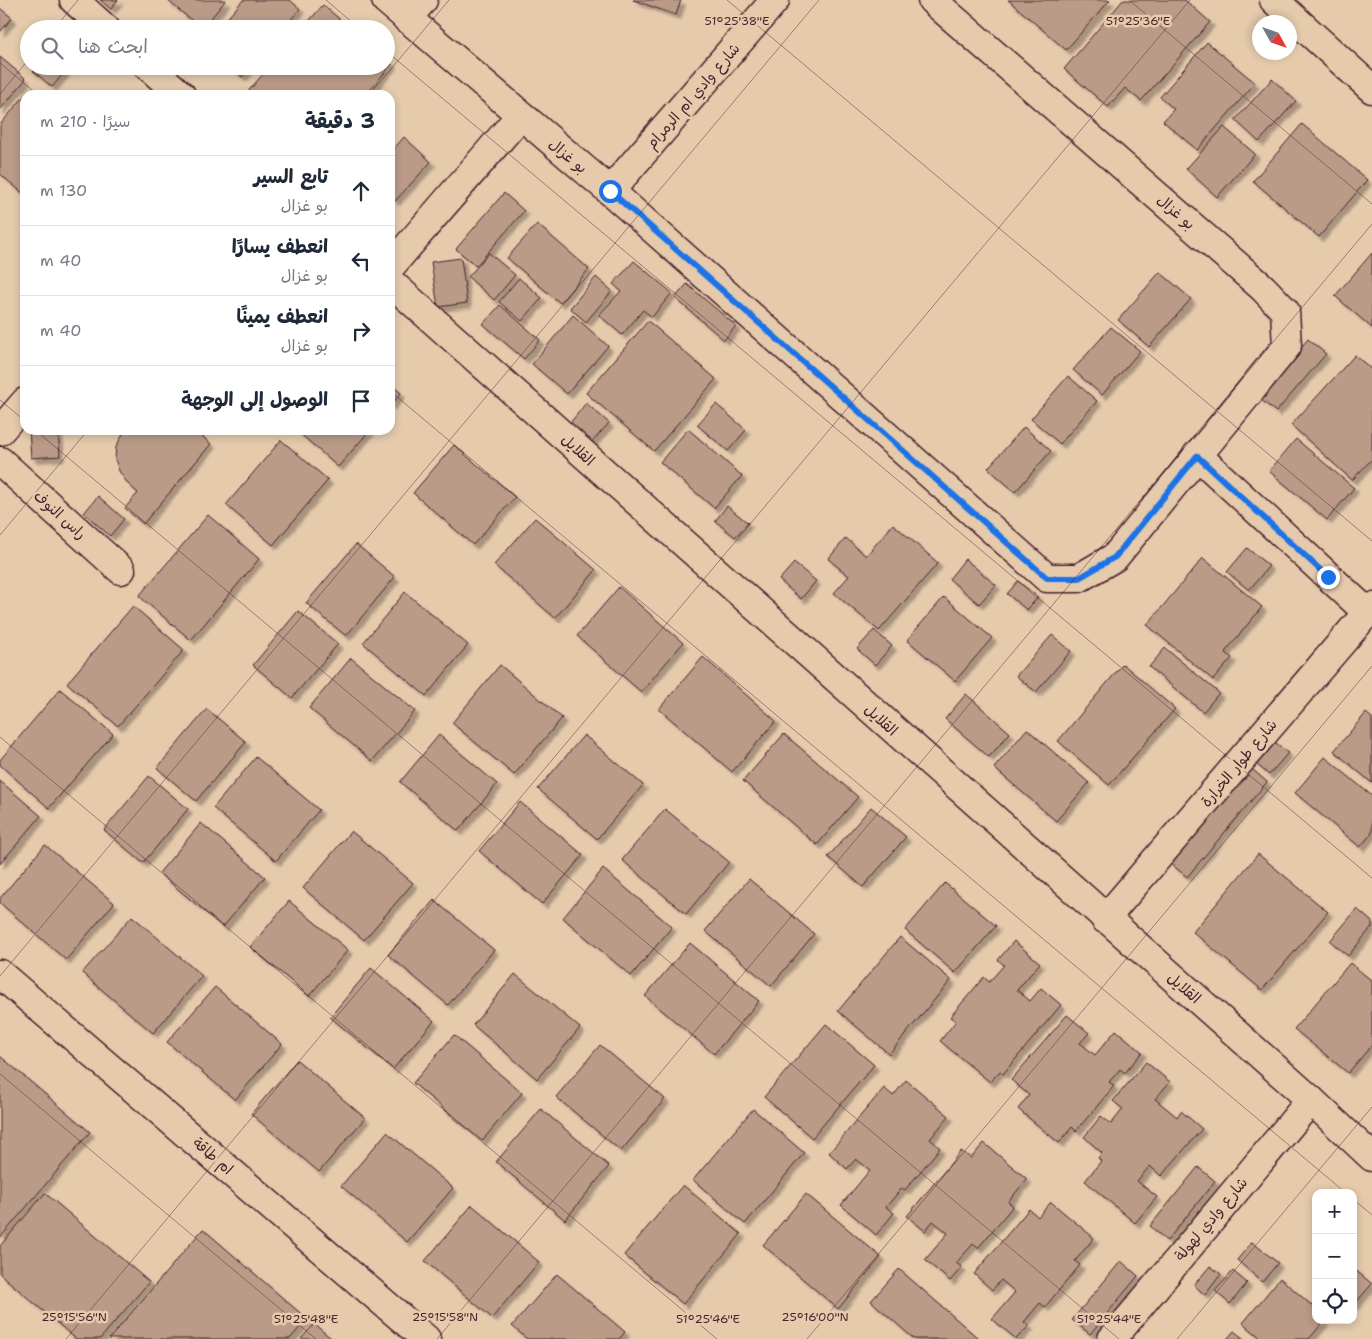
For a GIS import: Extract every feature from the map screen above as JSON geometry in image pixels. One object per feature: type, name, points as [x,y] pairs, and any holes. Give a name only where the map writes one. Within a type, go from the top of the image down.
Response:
[{"type":"street","points":[[74,0],[96,20]]},
{"type":"street","name":"بو غزال","points":[[386,0],[415,9],[520,116],[610,191],[1047,578],[1079,578],[1115,557],[1287,346],[1286,311],[1256,282],[932,0]]},
{"type":"street","name":"شارع وادي ام الرمرام","points":[[610,191],[775,0]]},
{"type":"street","points":[[1274,0],[1372,89]]},
{"type":"street","points":[[158,75],[174,90]]},
{"type":"street","points":[[395,261],[520,116]]},
{"type":"street","name":"القلايل","points":[[395,286],[1311,1100],[1372,1157]]},
{"type":"street","points":[[0,431],[20,408]]},
{"type":"street","points":[[1197,456],[1370,612]]},
{"type":"street","name":"راس النوف","points":[[0,461],[121,570]]},
{"type":"street","name":"شارع طوار الخرارة","points":[[1106,919],[1370,612]]},
{"type":"street","name":"ام طاقة","points":[[0,974],[426,1339]]},
{"type":"street","name":"شارع وادي لهولة","points":[[1112,1339],[1311,1100]]},
{"type":"building","points":[[100,0],[118,0],[111,9]]},
{"type":"building","points":[[167,0],[226,0],[209,20],[191,20]]},
{"type":"building","points":[[243,0],[290,0],[300,9],[291,20],[226,20]]},
{"type":"building","points":[[633,0],[681,0],[676,15]]},
{"type":"building","points":[[1008,0],[1110,0],[1066,50]]},
{"type":"building","points":[[1123,0],[1185,0],[1210,22],[1141,101],[1125,88],[1108,107],[1064,69]]},
{"type":"building","points":[[323,5],[340,20],[310,20]]},
{"type":"building","points":[[0,8],[12,18],[0,32]]},
{"type":"building","points":[[1207,42],[1255,83],[1197,150],[1163,121],[1174,109],[1160,97]]},
{"type":"building","points":[[0,57],[26,79],[0,110]]},
{"type":"building","points":[[38,75],[62,75],[52,87]]},
{"type":"building","points":[[262,75],[383,75],[370,90],[249,90]]},
{"type":"building","points":[[1272,79],[1296,101],[1259,142],[1235,120]]},
{"type":"building","points":[[20,101],[20,191],[0,174],[0,125]]},
{"type":"building","points":[[1302,124],[1367,180],[1319,237],[1253,181]]},
{"type":"building","points":[[1224,127],[1255,154],[1217,197],[1186,169]]},
{"type":"building","points":[[404,137],[431,162],[395,201],[395,147]]},
{"type":"building","points":[[504,193],[524,211],[476,266],[456,249]]},
{"type":"building","points":[[537,224],[589,269],[560,303],[507,258]]},
{"type":"building","points":[[489,253],[515,275],[494,300],[468,277]]},
{"type":"building","points":[[1372,253],[1372,328],[1335,296]]},
{"type":"building","points":[[461,258],[467,303],[438,307],[431,262]]},
{"type":"building","points":[[634,261],[672,293],[652,317],[643,310],[622,335],[599,315],[621,291],[613,284]]},
{"type":"building","points":[[1160,272],[1191,299],[1149,347],[1118,320]]},
{"type":"building","points":[[596,277],[612,291],[586,322],[570,308]]},
{"type":"building","points":[[519,278],[542,298],[522,321],[499,302]]},
{"type":"building","points":[[687,284],[736,326],[724,340],[675,298]]},
{"type":"building","points":[[500,305],[540,340],[524,359],[483,324]]},
{"type":"building","points":[[573,315],[608,346],[567,394],[532,364]]},
{"type":"building","points":[[648,321],[716,379],[654,451],[586,393]]},
{"type":"building","points":[[1111,327],[1140,351],[1102,395],[1073,370]]},
{"type":"building","points":[[1308,339],[1326,354],[1276,412],[1258,397]]},
{"type":"building","points":[[1355,355],[1372,370],[1372,459],[1352,480],[1291,425]]},
{"type":"building","points":[[1068,376],[1097,401],[1060,444],[1031,419]]},
{"type":"building","points":[[395,388],[401,393],[395,400]]},
{"type":"building","points":[[586,403],[609,423],[592,442],[570,423]]},
{"type":"building","points":[[716,404],[746,430],[728,451],[697,425]]},
{"type":"building","points":[[1024,427],[1051,451],[1015,492],[988,468]]},
{"type":"building","points":[[688,429],[742,476],[714,508],[660,462]]},
{"type":"building","points":[[29,435],[58,435],[60,456],[31,458]]},
{"type":"building","points":[[122,435],[201,435],[211,444],[143,524],[125,508],[138,493],[128,484],[119,471],[115,459],[116,447]]},
{"type":"building","points":[[302,435],[366,435],[338,467]]},
{"type":"building","points":[[1296,439],[1354,488],[1327,520],[1269,471]]},
{"type":"building","points":[[281,440],[328,480],[273,545],[226,505]]},
{"type":"building","points":[[454,445],[515,497],[473,545],[413,493]]},
{"type":"building","points":[[98,496],[124,519],[110,536],[84,513]]},
{"type":"building","points":[[727,506],[748,523],[735,537],[715,521]]},
{"type":"building","points":[[208,515],[259,559],[191,640],[139,596]]},
{"type":"building","points":[[535,518],[596,570],[555,618],[494,565]]},
{"type":"building","points":[[893,524],[938,563],[879,631],[834,593],[849,576],[828,559],[846,538],[866,556]]},
{"type":"building","points":[[356,544],[395,577],[346,636],[306,603]]},
{"type":"building","points":[[1247,548],[1269,566],[1249,590],[1227,572]]},
{"type":"building","points":[[1203,558],[1262,607],[1225,652],[1232,658],[1213,680],[1147,625]]},
{"type":"building","points":[[965,559],[996,585],[979,604],[949,579]]},
{"type":"building","points":[[794,563],[816,581],[801,599],[779,580]]},
{"type":"building","points":[[1018,581],[1038,597],[1027,610],[1007,594]]},
{"type":"building","points":[[619,587],[683,643],[641,692],[577,636]]},
{"type":"building","points":[[405,592],[468,645],[426,696],[363,643]]},
{"type":"building","points":[[944,597],[992,638],[955,681],[907,640]]},
{"type":"building","points":[[133,606],[184,650],[118,726],[67,683]]},
{"type":"building","points":[[298,611],[338,644],[292,698],[253,665]]},
{"type":"building","points":[[874,630],[892,646],[875,665],[857,649]]},
{"type":"building","points":[[1052,635],[1071,651],[1036,692],[1016,676]]},
{"type":"building","points":[[1165,648],[1219,693],[1203,712],[1149,667]]},
{"type":"building","points":[[703,657],[776,721],[732,772],[659,709]]},
{"type":"building","points":[[351,658],[415,711],[372,761],[309,708]]},
{"type":"building","points":[[1123,664],[1175,709],[1109,785],[1058,741]]},
{"type":"building","points":[[500,665],[562,718],[514,775],[452,723]]},
{"type":"building","points":[[60,689],[113,734],[49,808],[0,765],[0,760]]},
{"type":"building","points":[[966,694],[1010,733],[989,757],[945,719]]},
{"type":"building","points":[[207,709],[246,742],[196,801],[157,768]]},
{"type":"building","points":[[1366,713],[1372,718],[1372,783],[1334,751]]},
{"type":"building","points":[[1027,729],[1089,783],[1056,821],[994,768]]},
{"type":"building","points":[[784,734],[858,797],[817,845],[743,781]]},
{"type":"building","points":[[439,735],[497,784],[458,831],[400,782]]},
{"type":"building","points":[[584,735],[643,785],[597,839],[538,789]]},
{"type":"building","points":[[1271,739],[1288,753],[1269,775],[1253,761]]},
{"type":"building","points":[[256,757],[319,810],[276,861],[213,808]]},
{"type":"building","points":[[1325,757],[1372,796],[1372,833],[1360,847],[1295,793]]},
{"type":"building","points":[[1246,764],[1267,782],[1187,877],[1166,860]]},
{"type":"building","points":[[149,776],[188,809],[143,863],[104,830]]},
{"type":"building","points":[[0,781],[41,816],[0,864]]},
{"type":"building","points":[[520,802],[583,855],[542,904],[479,851]]},
{"type":"building","points":[[871,807],[906,837],[863,887],[828,857]]},
{"type":"building","points":[[665,809],[729,862],[686,914],[622,860]]},
{"type":"building","points":[[201,823],[265,877],[223,927],[159,873]]},
{"type":"building","points":[[351,831],[413,883],[364,940],[303,888]]},
{"type":"building","points":[[45,845],[114,903],[66,960],[0,903],[0,898]]},
{"type":"building","points":[[1258,854],[1328,912],[1262,990],[1193,932]]},
{"type":"building","points":[[603,869],[672,927],[631,976],[563,918]]},
{"type":"building","points":[[749,879],[814,934],[771,986],[705,931]]},
{"type":"building","points":[[945,883],[996,926],[955,973],[905,930]]},
{"type":"building","points":[[434,900],[494,950],[448,1005],[388,955]]},
{"type":"building","points":[[289,901],[348,950],[309,996],[250,947]]},
{"type":"building","points":[[1357,909],[1372,922],[1372,927],[1348,956],[1330,941]]},
{"type":"building","points":[[132,916],[202,976],[153,1033],[82,973]]},
{"type":"building","points":[[900,937],[951,980],[889,1054],[838,1011]]},
{"type":"building","points":[[1014,941],[1040,963],[1017,990],[1030,1001],[1041,988],[1061,1005],[1003,1074],[1000,1071],[990,1082],[940,1041],[956,1021],[950,1017],[984,977],[989,982],[1004,965],[998,960]]},
{"type":"building","points":[[690,943],[759,1001],[714,1054],[645,996]]},
{"type":"building","points":[[1350,963],[1372,981],[1372,1045],[1348,1073],[1294,1029]]},
{"type":"building","points":[[371,968],[434,1021],[393,1069],[330,1017]]},
{"type":"building","points":[[515,974],[580,1028],[537,1079],[473,1025]]},
{"type":"building","points":[[215,987],[282,1044],[235,1100],[167,1042]]},
{"type":"building","points":[[1067,1015],[1089,1033],[1080,1043],[1095,1055],[1116,1030],[1142,1052],[1125,1073],[1120,1069],[1109,1082],[1114,1086],[1076,1131],[1072,1127],[1059,1143],[1018,1109],[1029,1095],[1011,1080]]},
{"type":"building","points":[[826,1024],[874,1065],[812,1138],[764,1097]]},
{"type":"building","points":[[454,1035],[522,1093],[482,1141],[413,1083]]},
{"type":"building","points":[[600,1045],[665,1099],[621,1151],[556,1097]]},
{"type":"building","points":[[0,1056],[90,1132],[0,1238]]},
{"type":"building","points":[[297,1060],[365,1118],[319,1172],[251,1114]]},
{"type":"building","points":[[1146,1062],[1170,1082],[1155,1099],[1177,1117],[1181,1111],[1202,1129],[1161,1176],[1150,1166],[1137,1181],[1157,1197],[1135,1223],[1085,1181],[1101,1161],[1098,1158],[1102,1153],[1084,1137],[1101,1116],[1111,1124],[1123,1109],[1113,1101]]},
{"type":"building","points":[[906,1080],[949,1116],[930,1139],[940,1148],[905,1190],[902,1188],[886,1207],[894,1213],[876,1235],[841,1205],[870,1170],[856,1159],[847,1169],[829,1153],[884,1088],[893,1096]]},
{"type":"building","points":[[541,1109],[609,1166],[565,1220],[496,1162]]},
{"type":"building","points":[[753,1109],[804,1153],[745,1224],[693,1180]]},
{"type":"building","points":[[387,1132],[453,1188],[407,1242],[341,1186]]},
{"type":"building","points":[[984,1143],[1027,1179],[1008,1202],[1013,1206],[978,1248],[973,1244],[956,1263],[962,1267],[950,1281],[925,1260],[948,1233],[933,1221],[925,1231],[907,1216],[961,1151],[971,1158]]},
{"type":"building","points":[[1198,1167],[1215,1181],[1167,1241],[1150,1226]]},
{"type":"building","points":[[683,1185],[741,1234],[683,1304],[624,1255]]},
{"type":"building","points":[[45,1193],[149,1282],[100,1339],[76,1339],[0,1274],[0,1246]]},
{"type":"building","points":[[806,1194],[881,1257],[838,1309],[763,1245]]},
{"type":"building","points":[[1051,1202],[1094,1238],[1075,1261],[1080,1265],[1045,1307],[1040,1303],[1024,1322],[1029,1326],[1016,1339],[992,1319],[1015,1292],[1001,1280],[992,1290],[974,1274],[1029,1209],[1038,1217]]},
{"type":"building","points":[[472,1205],[539,1262],[492,1318],[425,1261]]},
{"type":"building","points":[[203,1229],[307,1319],[290,1339],[109,1339]]},
{"type":"building","points":[[1252,1242],[1278,1263],[1262,1282],[1237,1260]]},
{"type":"building","points":[[1121,1261],[1138,1276],[1090,1334],[1072,1320]]},
{"type":"building","points":[[1210,1266],[1221,1274],[1205,1295],[1194,1285]]},
{"type":"building","points":[[899,1269],[979,1339],[914,1339],[871,1301]]},
{"type":"building","points":[[1233,1271],[1247,1283],[1230,1304],[1215,1291]]},
{"type":"building","points":[[1357,1271],[1372,1284],[1357,1301]]},
{"type":"building","points":[[557,1274],[625,1332],[619,1339],[527,1339],[512,1326]]},
{"type":"building","points":[[1280,1278],[1312,1306],[1312,1324],[1322,1324],[1309,1339],[1262,1339],[1243,1323]]},
{"type":"building","points":[[314,1324],[332,1339],[301,1339]]},
{"type":"building","points":[[1234,1331],[1244,1339],[1227,1339]]},
{"type":"route","points":[[610,191],[1047,578],[1079,578],[1115,557],[1197,456],[1328,577]]}]
